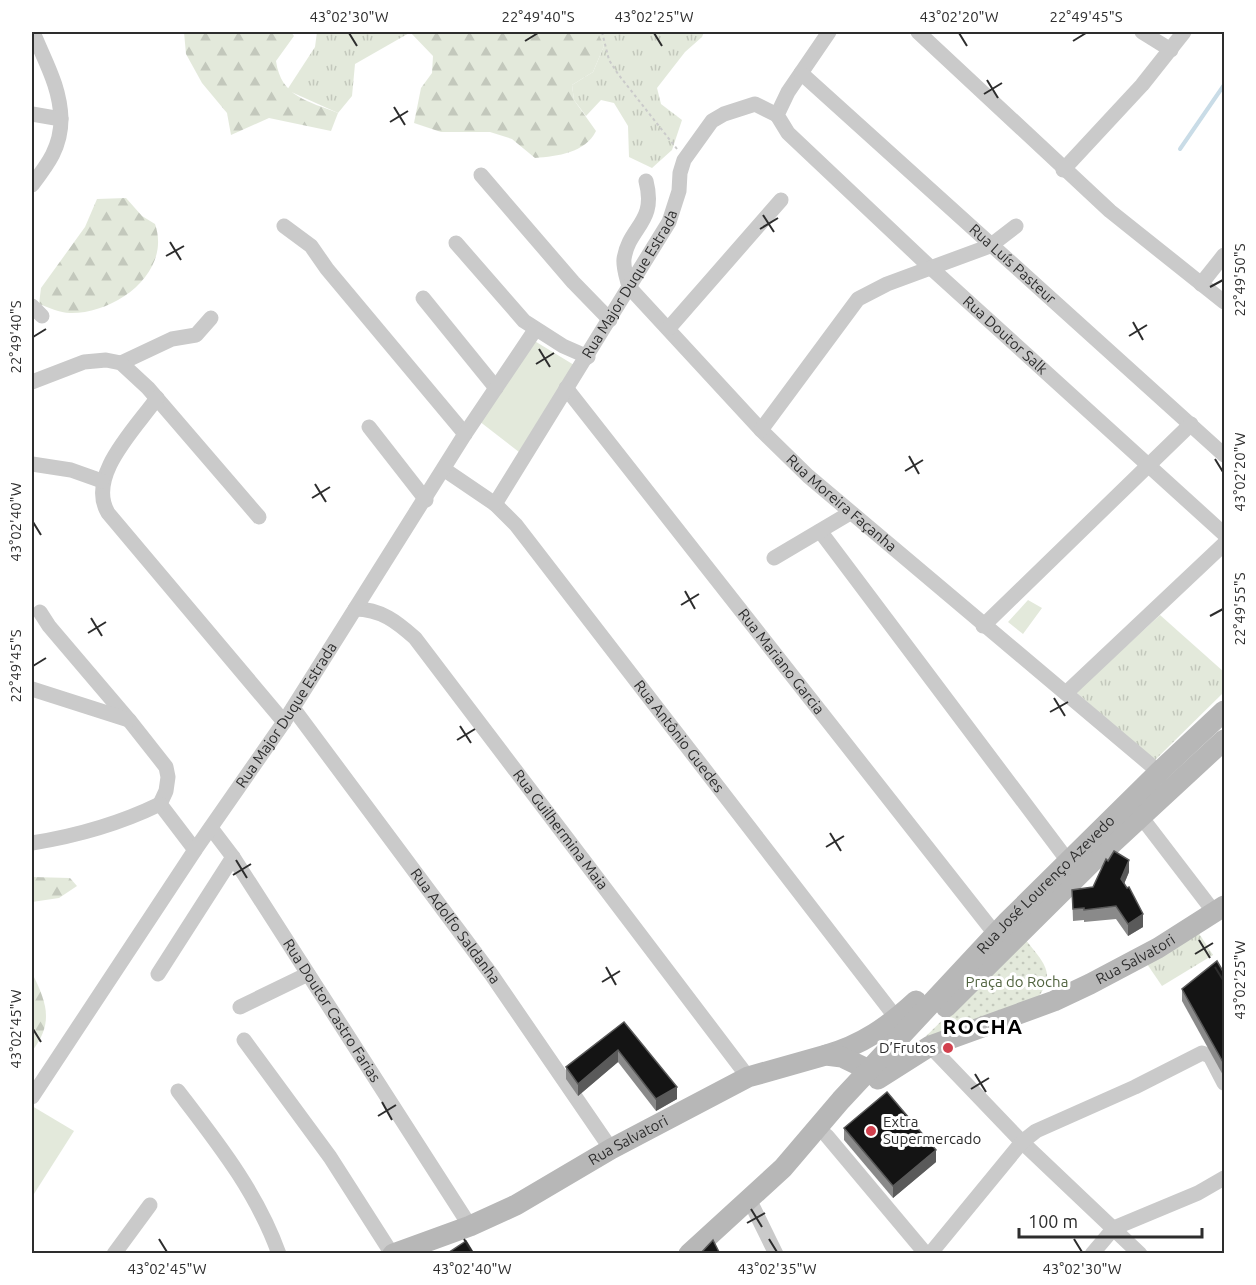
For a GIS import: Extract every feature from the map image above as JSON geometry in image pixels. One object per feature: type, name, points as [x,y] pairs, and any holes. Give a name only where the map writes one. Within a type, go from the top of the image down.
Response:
[{"type":"main road","name":"Rua José Lourenço Azevedo","points":[[783,1168],[806,1157],[827,1136],[873,1074],[991,940],[1068,861],[1224,711]]},
{"type":"main road","name":"Rua José Lourenço Azevedo","points":[[783,1168],[873,1074],[1092,862],[1224,740]]},
{"type":"main road","name":"Rua Salvatori","points":[[873,1074],[930,1046],[1065,996],[1158,948],[1221,909]]},
{"type":"main road","name":"Rua Salvatori","points":[[392,1254],[470,1226],[516,1205],[611,1149],[748,1077],[826,1055],[861,1042],[897,1019],[935,983],[991,940]]},
{"type":"main road","points":[[826,1055],[842,1057],[873,1074]]},
{"type":"main road","points":[[689,1254],[783,1168]]},
{"type":"street","points":[[32,185],[52,158],[60,140],[61,119],[61,100],[56,81],[33,32]]},
{"type":"street","points":[[777,115],[801,73],[829,32]]},
{"type":"street","points":[[918,32],[1064,170],[1224,302]]},
{"type":"street","points":[[1142,32],[1171,50]]},
{"type":"street","points":[[1064,170],[1142,85],[1184,32]]},
{"type":"street","name":"Rua Luís Pasteur","points":[[801,73],[1224,455]]},
{"type":"street","name":"Rua Major Duque Estrada","points":[[495,504],[566,388],[588,357],[669,222],[679,191],[684,160],[712,121],[724,114],[755,104],[777,115]]},
{"type":"street","points":[[32,114],[61,119]]},
{"type":"street","name":"Rua Doutor Salk","points":[[777,115],[788,134],[931,268],[1224,534]]},
{"type":"street","points":[[481,175],[573,282],[610,320]]},
{"type":"street","points":[[629,287],[624,259],[628,246],[649,210],[650,196],[646,181]]},
{"type":"street","points":[[669,328],[781,200]]},
{"type":"street","points":[[284,226],[311,246],[327,269],[465,434]]},
{"type":"street","points":[[761,430],[858,299],[880,288],[990,246],[1016,226]]},
{"type":"street","points":[[456,243],[517,314],[535,330],[588,357]]},
{"type":"street","points":[[1201,285],[1224,255]]},
{"type":"street","name":"Rua Moreira Façanha","points":[[629,287],[761,430],[850,513],[1159,772]]},
{"type":"street","points":[[423,298],[496,388]]},
{"type":"street","points":[[121,363],[172,339],[196,335],[211,318]]},
{"type":"street","name":"Rua Major Duque Estrada","points":[[32,1097],[195,850],[284,722],[445,470],[465,434],[535,330]]},
{"type":"street","points":[[32,382],[84,362],[106,360],[121,363],[131,370],[157,398],[259,517]]},
{"type":"street","name":"Rua Mariano Garcia","points":[[566,388],[991,940]]},
{"type":"street","points":[[157,398],[107,467],[102,481],[101,503],[284,722]]},
{"type":"street","points":[[983,626],[1191,424]]},
{"type":"street","points":[[369,427],[426,500]]},
{"type":"street","points":[[32,464],[71,470],[102,481]]},
{"type":"street","name":"Rua Antônio Guedes","points":[[445,470],[495,504],[516,525],[897,1019]]},
{"type":"street","points":[[774,558],[850,513]]},
{"type":"street","points":[[820,531],[1068,861]]},
{"type":"street","points":[[1066,693],[1224,544]]},
{"type":"street","name":"Rua Guilhermina Maia","points":[[355,609],[369,609],[393,619],[416,638],[748,1077]]},
{"type":"street","points":[[32,843],[84,832],[140,814],[160,804],[166,791],[168,777],[166,767],[49,626],[40,612]]},
{"type":"street","points":[[32,689],[129,720]]},
{"type":"street","name":"Rua Adolfo Saldanha","points":[[293,708],[491,974],[611,1149]]},
{"type":"street","points":[[160,804],[195,850]]},
{"type":"street","points":[[1142,818],[1221,909]]},
{"type":"street","name":"Rua Doutor Castro Farias","points":[[211,828],[233,857],[470,1226]]},
{"type":"street","points":[[158,974],[233,857]]},
{"type":"street","points":[[240,1007],[308,974]]},
{"type":"street","points":[[244,1040],[330,1157],[392,1254]]},
{"type":"street","points":[[930,1046],[1022,1142],[1140,1254]]},
{"type":"street","points":[[827,1136],[928,1254],[1022,1142],[1036,1131],[1135,1088],[1202,1053],[1209,1056],[1224,1083]]},
{"type":"street","points":[[178,1091],[225,1153],[258,1204],[279,1254]]},
{"type":"street","points":[[1092,1254],[1114,1228],[1198,1193],[1224,1178]]},
{"type":"street","points":[[749,1199],[776,1254]]},
{"type":"street","points":[[114,1254],[150,1205]]},
{"type":"path","points":[[602,32],[609,60],[684,160]]},
{"type":"green space","points":[[184,32],[291,32],[294,36],[276,61],[279,73],[284,83],[298,96],[338,113],[331,131],[269,118],[231,135],[227,113],[202,83],[186,54]]},
{"type":"green space","points":[[317,32],[411,32],[355,64],[352,96],[338,113],[287,90],[315,47]]},
{"type":"green space","points":[[410,32],[598,33],[604,46],[593,72],[572,85],[574,100],[596,131],[578,149],[535,158],[512,139],[490,132],[441,132],[414,123],[421,88],[432,73],[433,56]]},
{"type":"green space","points":[[596,32],[704,32],[657,88],[661,104],[682,120],[672,150],[652,168],[629,157],[628,126],[614,103],[601,100],[586,116],[574,100],[572,85],[593,72],[604,46]]},
{"type":"green space","points":[[126,198],[142,216],[155,224],[158,242],[155,259],[147,274],[136,287],[121,298],[87,311],[66,313],[39,304],[41,288],[85,227],[97,199]]},
{"type":"green space","points":[[533,340],[574,365],[519,452],[479,421]]},
{"type":"green space","points":[[1028,600],[1042,608],[1023,634],[1008,622]]},
{"type":"green space","points":[[1160,615],[1224,672],[1224,692],[1154,761],[1076,692]]},
{"type":"green space","points":[[32,877],[70,878],[77,886],[59,898],[32,902]]},
{"type":"green space","points":[[1198,932],[1213,955],[1162,986],[1147,964]]},
{"type":"green space","name":"Praça do Rocha","points":[[1025,939],[1039,956],[1047,977],[1041,994],[1033,1004],[918,1044]]},
{"type":"green space","points":[[32,973],[44,1003],[46,1022],[39,1041],[32,1051]]},
{"type":"green space","points":[[32,1106],[74,1131],[32,1197]]},
{"type":"building","points":[[1114,851],[1129,860],[1121,879],[1127,888],[1129,887],[1143,914],[1128,924],[1116,906],[1073,909],[1072,890],[1093,887],[1106,859],[1108,861]]},
{"type":"building","points":[[1217,961],[1224,973],[1224,1064],[1182,989]]},
{"type":"building","points":[[624,1022],[677,1087],[656,1099],[618,1050],[578,1084],[566,1067]]},
{"type":"building","points":[[887,1092],[936,1150],[893,1186],[844,1128]]},
{"type":"building","points":[[713,1240],[720,1254],[700,1254]]},
{"type":"building","points":[[466,1241],[474,1254],[448,1254],[448,1253]]},
{"type":"waterway","points":[[1180,149],[1224,85]]},
{"type":"place","name":"D’Frutos","points":[[948,1048]]},
{"type":"place","name":"Extra Supermercado","points":[[871,1131]]},
{"type":"district","name":"ROCHA","points":[[983,1027]]}]
